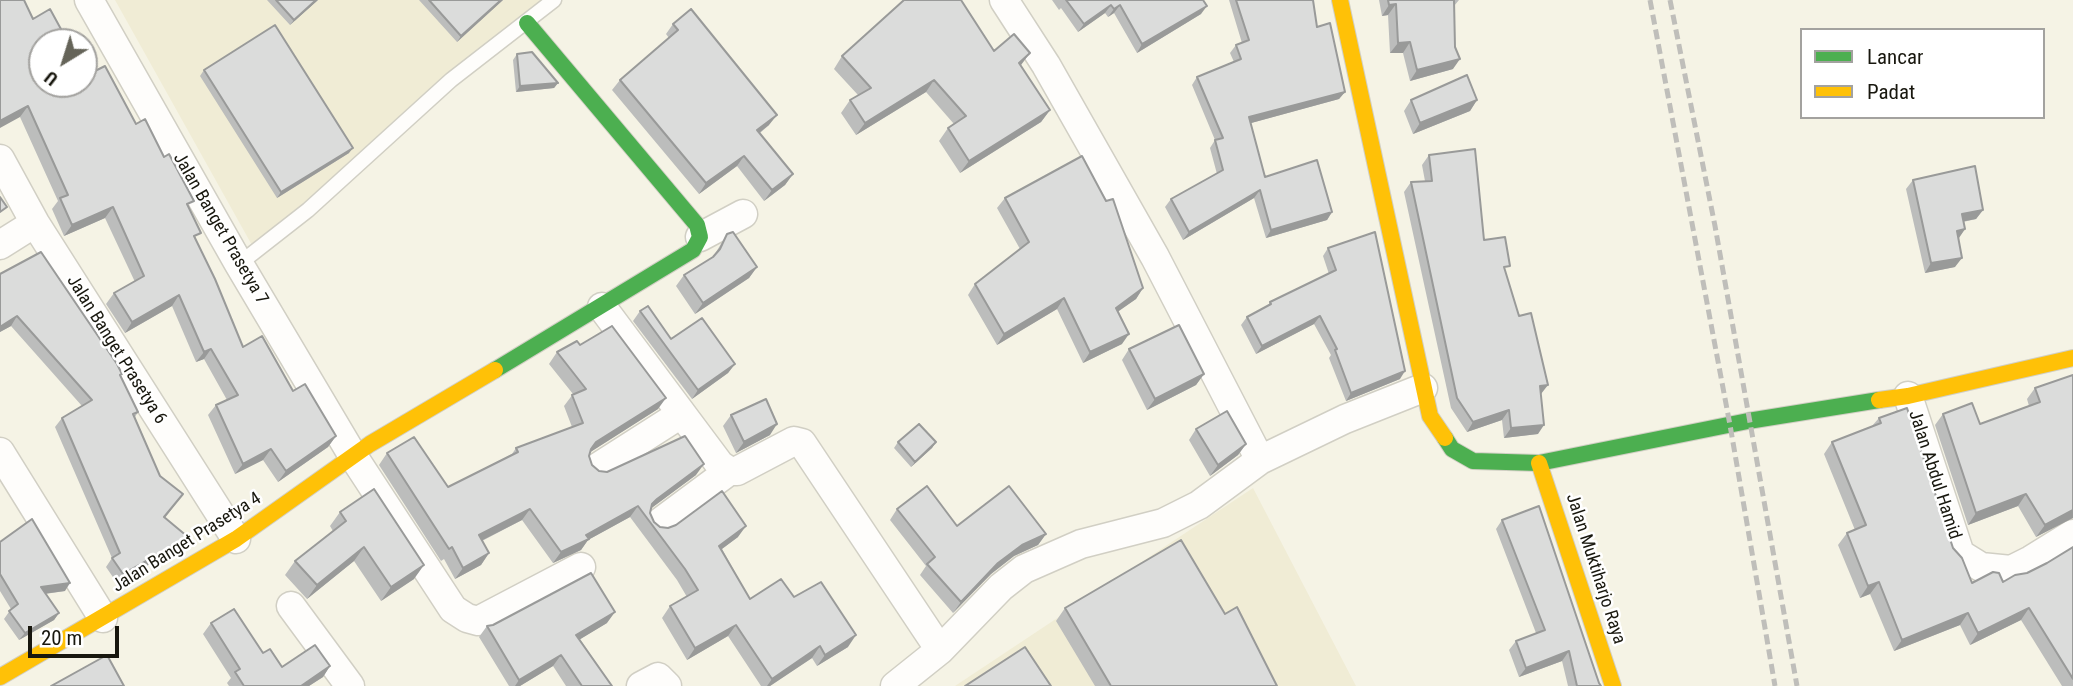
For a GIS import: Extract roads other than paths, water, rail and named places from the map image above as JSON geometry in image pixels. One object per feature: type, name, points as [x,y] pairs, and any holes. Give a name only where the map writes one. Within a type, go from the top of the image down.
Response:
[{"type":"street","name":"Jalan Banget Prasetya 7","points":[[89,0],[239,264],[354,456],[453,609],[478,621],[581,567]]},
{"type":"street","points":[[1004,0],[1046,65],[1155,257],[1260,460]]},
{"type":"street","points":[[1340,0],[1430,416],[1452,449],[1473,461],[1539,463],[1748,421],[1908,396],[2073,358]]},
{"type":"street","points":[[527,23],[697,225],[700,237],[743,214]]},
{"type":"street","name":"Jalan Banget Prasetya 6","points":[[0,159],[35,223],[236,539]]},
{"type":"street","points":[[0,245],[35,223]]},
{"type":"street","name":"Jalan Banget Prasetya 4","points":[[0,677],[236,539],[354,456],[693,250],[700,237]]},
{"type":"street","points":[[601,307],[720,465],[729,471],[737,471],[794,441],[802,443],[940,650]]},
{"type":"street","points":[[895,686],[940,650],[1001,587],[1024,569],[1055,553],[1081,544],[1163,523],[1199,505],[1260,460],[1345,419],[1423,388]]},
{"type":"street","name":"Jalan Abdul Hamid","points":[[1908,396],[1960,554],[1981,567],[2011,570],[2073,534]]},
{"type":"street","points":[[598,467],[681,414]]},
{"type":"street","points":[[0,452],[103,618]]},
{"type":"street","name":"Jalan Muktiharjo Raya","points":[[1539,463],[1613,686]]},
{"type":"street","points":[[659,523],[729,471]]},
{"type":"street","points":[[291,606],[350,686]]},
{"type":"street","points":[[641,686],[658,677],[667,686]]},
{"type":"lane","points":[[239,264],[308,210],[451,80],[554,0]]},
{"type":"railway","points":[[1650,0],[1730,425],[1775,686]]},
{"type":"railway","points":[[1670,0],[1715,226],[1797,686]]}]
